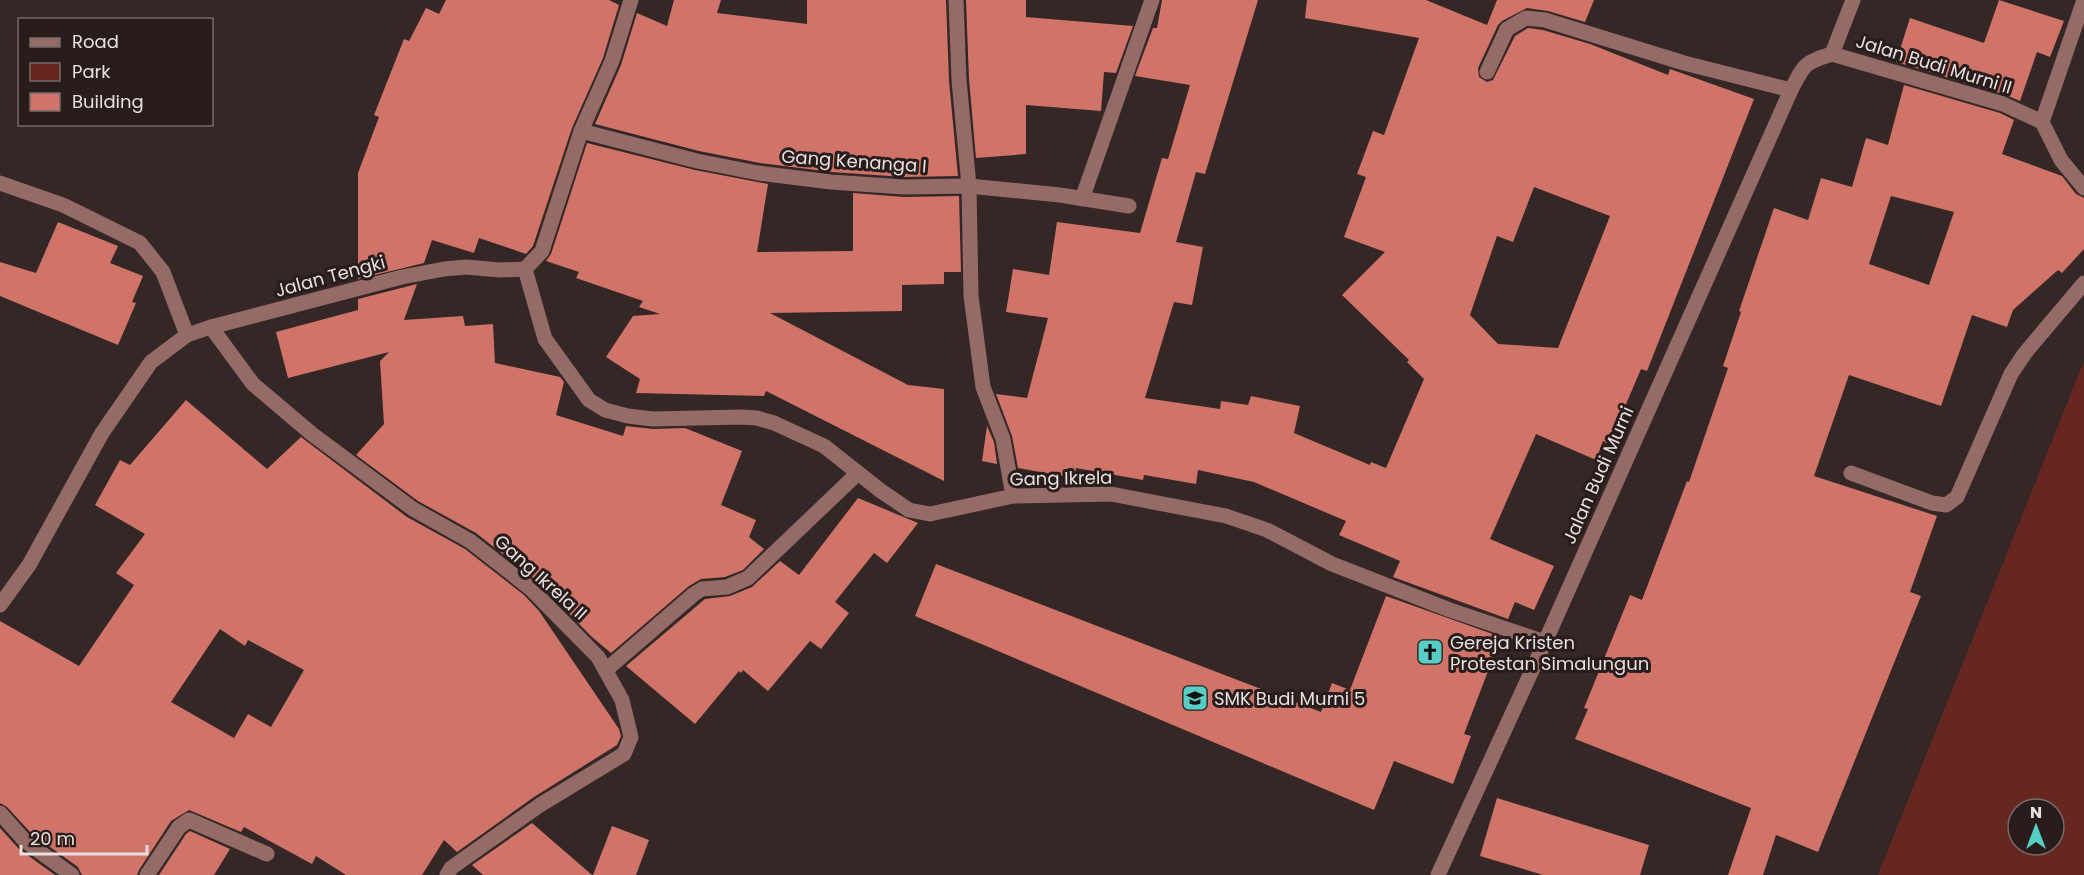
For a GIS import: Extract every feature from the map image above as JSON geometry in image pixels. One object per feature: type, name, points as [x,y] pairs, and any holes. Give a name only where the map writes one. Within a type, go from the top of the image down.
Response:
[{"type":"street","points":[[525,269],[542,251],[581,131],[612,61],[631,0]]},
{"type":"street","points":[[956,0],[959,80],[969,186],[971,296],[983,387],[1003,439],[1013,496]]},
{"type":"street","points":[[1082,199],[1152,0]]},
{"type":"street","points":[[1832,54],[1853,0]]},
{"type":"street","points":[[2084,0],[2042,122],[2061,160],[2084,188]]},
{"type":"street","points":[[1487,72],[1508,29],[1526,18],[1545,20],[1684,63],[1791,90]]},
{"type":"street","name":"Jalan Budi Murni II","points":[[1791,90],[1803,66],[1811,60],[1832,54],[2003,104],[2042,122]]},
{"type":"street","name":"Jalan Budi Murni","points":[[1438,875],[1545,642],[1791,90]]},
{"type":"street","name":"Gang Kenanga I","points":[[581,131],[697,161],[758,173],[831,182],[904,187],[969,186],[1129,206]]},
{"type":"street","points":[[0,183],[63,205],[140,243],[163,272],[187,335]]},
{"type":"street","name":"Jalan Tengki","points":[[0,605],[29,565],[102,433],[151,362],[187,335],[402,277],[466,267],[500,270],[525,269]]},
{"type":"street","name":"Gang Ikrela","points":[[525,269],[545,339],[589,400],[605,410],[653,419],[757,418],[774,423],[824,446],[880,491],[909,510],[930,514],[1013,496],[1111,494],[1226,516],[1266,530],[1342,568],[1450,610],[1545,642]]},
{"type":"street","points":[[1851,473],[1932,503],[1946,505],[1957,497],[2012,374],[2025,353],[2084,283]]},
{"type":"street","name":"Gang Ikrela II","points":[[211,327],[253,384],[312,434],[413,509],[470,541],[530,588],[598,657],[622,700],[631,737],[624,754],[540,805],[451,868],[447,875]]},
{"type":"street","points":[[606,670],[694,594],[702,589],[727,586],[748,578],[858,473]]},
{"type":"street","points":[[0,813],[25,841],[72,875]]},
{"type":"street","points":[[147,875],[179,827],[189,820],[267,854]]},
{"type":"green space","points":[[2084,361],[2084,875],[1878,875]]},
{"type":"building","points":[[446,0],[609,0],[619,5],[603,58],[572,128],[533,246],[526,254],[479,238],[474,253],[432,240],[424,263],[358,279],[358,173],[379,117],[374,115],[404,39],[409,41],[426,8],[439,14]]},
{"type":"building","points":[[674,0],[721,0],[717,13],[807,24],[807,0],[946,0],[949,81],[958,176],[904,177],[832,172],[760,163],[699,151],[595,124],[621,65],[637,13],[667,26]]},
{"type":"building","points":[[966,0],[1026,0],[1026,17],[1133,26],[1116,73],[1104,72],[1101,111],[1026,105],[1026,154],[976,158],[969,79]]},
{"type":"building","points":[[1162,0],[1258,0],[1205,174],[1196,172],[1176,242],[1203,247],[1192,305],[1174,302],[1145,398],[1220,409],[1221,401],[1248,405],[1251,396],[1300,406],[1294,433],[1370,465],[1371,462],[1386,468],[1424,379],[1407,362],[1409,360],[1342,295],[1385,252],[1344,237],[1366,177],[1357,174],[1373,131],[1384,135],[1419,38],[1305,18],[1307,0],[1426,0],[1487,25],[1497,0],[1594,0],[1585,22],[1548,11],[1527,8],[1502,21],[1478,68],[1479,77],[1487,82],[1493,80],[1515,36],[1528,28],[1543,30],[1590,44],[1668,75],[1670,69],[1754,99],[1647,371],[1641,369],[1609,444],[1603,441],[1596,460],[1536,434],[1490,539],[1554,566],[1534,610],[1515,602],[1508,619],[1393,577],[1400,561],[1339,535],[1346,521],[1254,482],[1198,470],[1196,484],[1144,475],[1143,480],[1076,468],[1074,478],[1018,468],[1012,436],[996,394],[1027,398],[1048,318],[1006,312],[1013,269],[1049,275],[1057,222],[1140,233],[1162,158],[1168,159],[1190,85],[1135,76],[1153,28],[1157,28]],"holes":[[[1534,187],[1610,216],[1558,348],[1498,344],[1470,315],[1497,236],[1513,242]]]},
{"type":"building","points":[[1999,0],[2064,21],[2050,57],[2037,52],[2020,101],[1896,62],[1910,18],[1984,43]]},
{"type":"building","points":[[1904,85],[2000,113],[2014,120],[2002,154],[2062,176],[2076,194],[2084,198],[2084,249],[2062,273],[2058,270],[2013,310],[2007,327],[1972,315],[1941,406],[1849,375],[1814,476],[1937,516],[1910,592],[1921,596],[1818,852],[1776,835],[1763,875],[1728,875],[1751,808],[1575,739],[1588,709],[1584,708],[1630,595],[1642,600],[1687,481],[1689,482],[1728,368],[1723,366],[1774,208],[1808,220],[1821,178],[1852,187],[1866,138],[1888,145]],"holes":[[[1891,196],[1954,212],[1929,285],[1869,264]]]},
{"type":"building","points":[[587,143],[695,170],[768,184],[757,252],[853,251],[853,193],[904,197],[959,196],[961,272],[944,272],[944,284],[902,285],[902,311],[770,313],[908,385],[944,389],[944,481],[766,391],[764,396],[636,393],[640,379],[606,357],[633,316],[660,314],[639,307],[643,301],[576,278],[579,272],[546,261],[551,254]]},
{"type":"building","points":[[58,222],[118,246],[110,263],[143,276],[132,302],[136,303],[118,345],[0,296],[0,262],[36,273]]},
{"type":"building","points":[[417,284],[404,320],[463,316],[465,326],[493,324],[495,363],[560,377],[564,382],[556,415],[623,436],[626,426],[653,429],[685,428],[742,451],[721,505],[756,520],[749,537],[764,549],[743,570],[725,577],[701,579],[689,586],[611,653],[536,580],[476,533],[418,501],[356,455],[384,424],[380,361],[389,352],[288,378],[276,332],[358,310],[358,299]]},
{"type":"building","points":[[186,400],[267,469],[301,437],[407,517],[465,549],[524,595],[539,611],[619,729],[621,736],[617,745],[534,797],[457,852],[444,840],[422,875],[346,875],[316,856],[312,864],[244,827],[241,832],[189,810],[171,821],[137,875],[82,875],[78,867],[32,834],[7,807],[0,803],[0,621],[79,666],[134,585],[116,573],[145,534],[95,505],[120,460],[130,465]],"holes":[[[220,629],[245,646],[248,640],[304,670],[271,727],[248,714],[234,738],[171,702]]]},
{"type":"building","points":[[987,426],[994,442],[997,464],[982,461]]},
{"type":"building","points":[[858,498],[918,523],[887,563],[874,553],[835,602],[849,613],[821,649],[810,641],[768,691],[743,670],[741,673],[739,671],[695,724],[626,666],[705,599],[730,596],[752,587],[780,561],[799,575]]},
{"type":"building","name":"SMK Budi Murni 5","points":[[936,564],[1321,712],[1332,683],[1350,690],[1386,596],[1501,637],[1464,734],[1471,736],[1453,784],[1394,761],[1374,810],[915,616]]},
{"type":"building","points":[[1497,798],[1649,845],[1640,875],[1543,875],[1480,856]]},
{"type":"building","points":[[532,823],[592,875],[483,875],[472,865]]},
{"type":"building","points":[[612,826],[649,840],[636,875],[593,875]]},
{"type":"building","points":[[0,828],[19,849],[55,875],[0,875]]},
{"type":"building","points":[[190,831],[230,849],[214,875],[159,875],[186,834]]},
{"type":"place","name":"Gereja Kristen Protestan Simalungun","points":[[1430,652]]},
{"type":"place","name":"SMK Budi Murni 5","points":[[1195,698]]}]
